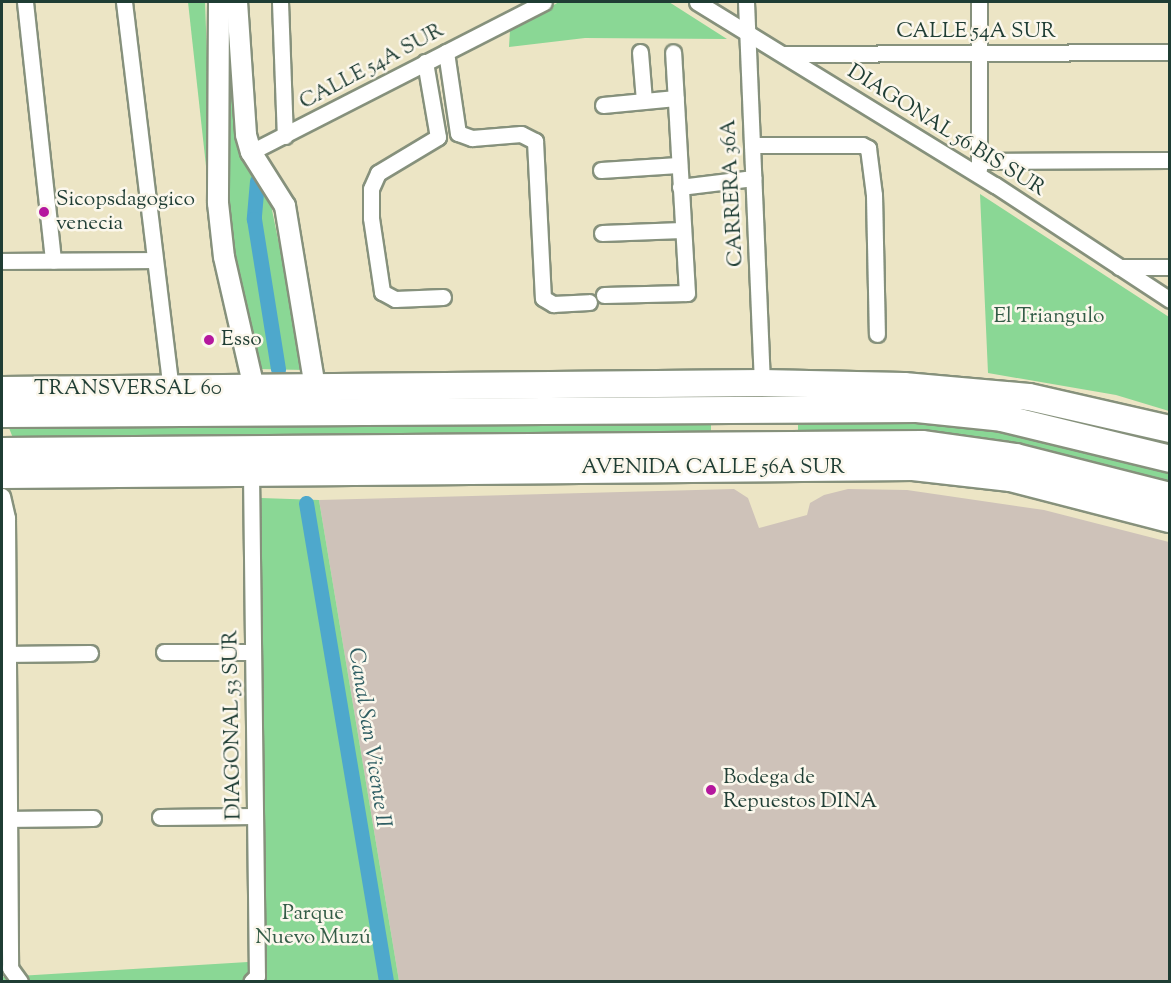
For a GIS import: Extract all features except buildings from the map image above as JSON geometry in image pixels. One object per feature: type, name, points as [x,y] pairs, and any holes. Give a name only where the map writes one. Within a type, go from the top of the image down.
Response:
[{"type":"highway","points":[[253,400],[315,387],[551,388],[762,383],[957,388],[1029,397],[1170,429]]},
{"type":"highway","points":[[489,410],[551,388]]},
{"type":"highway","points":[[957,388],[1028,423]]},
{"type":"highway","points":[[91,389],[153,412]]},
{"type":"highway","name":"TRANSVERSAL 60","points":[[2,390],[171,389],[253,400]]},
{"type":"highway","points":[[253,400],[489,410],[917,409],[963,412],[1028,423],[1170,459]]},
{"type":"highway","name":"TRANSVERSAL 60","points":[[2,414],[153,412],[253,400]]},
{"type":"highway","name":"AVENIDA CALLE 56A SUR","points":[[251,461],[514,446],[922,444],[1016,457],[1170,495]]},
{"type":"highway","points":[[514,446],[594,468]]},
{"type":"highway","points":[[88,474],[166,450]]},
{"type":"highway","points":[[2,451],[166,450],[251,461]]},
{"type":"highway","points":[[2,475],[88,474],[251,461]]},
{"type":"highway","name":"AVENIDA CALLE 56A SUR","points":[[251,461],[594,468],[941,468],[1010,478],[1170,519]]},
{"type":"highway","points":[[1138,510],[1170,512]]},
{"type":"street","points":[[25,2],[53,260]]},
{"type":"street","points":[[124,2],[171,389]]},
{"type":"street","points":[[219,2],[218,203],[224,257],[253,400]]},
{"type":"street","points":[[237,2],[246,135],[251,152],[285,206],[315,387]]},
{"type":"street","points":[[280,2],[285,136]]},
{"type":"street","name":"CALLE 54A SUR","points":[[251,152],[446,52],[514,9],[544,2]]},
{"type":"street","name":"DIAGONAL 56 BIS SUR","points":[[697,2],[979,168],[1119,267],[1170,300]]},
{"type":"street","name":"CARRERA 36A","points":[[746,2],[762,383]]},
{"type":"street","points":[[979,2],[979,168],[1170,160]]},
{"type":"street","points":[[446,52],[458,133],[472,138],[521,134],[535,141],[543,298],[553,304],[589,302]]},
{"type":"street","points":[[640,52],[644,102]]},
{"type":"street","points":[[604,295],[687,293],[673,52]]},
{"type":"street","name":"CALLE 54A SUR","points":[[783,54],[1170,52]]},
{"type":"street","points":[[425,62],[438,137],[431,145],[378,173],[371,189],[371,218],[382,292],[394,299],[443,297]]},
{"type":"street","points":[[603,105],[676,98]]},
{"type":"street","points":[[752,145],[862,145],[868,148],[874,195],[877,334]]},
{"type":"street","points":[[601,170],[678,165]]},
{"type":"street","points":[[680,187],[753,178]]},
{"type":"street","points":[[602,233],[682,230]]},
{"type":"street","points":[[2,261],[155,260]]},
{"type":"street","points":[[1119,267],[1170,267]]},
{"type":"street","name":"DIAGONAL 53 SUR","points":[[251,461],[255,816],[254,979]]},
{"type":"street","points":[[2,496],[7,518],[6,968],[20,981]]},
{"type":"street","points":[[164,652],[253,652]]},
{"type":"street","points":[[5,654],[90,653]]},
{"type":"street","points":[[160,817],[255,816]]},
{"type":"street","points":[[5,819],[93,818]]},
{"type":"shaded area","points":[[734,489],[748,498],[759,528],[807,515],[810,503],[824,495],[848,489],[907,490],[1044,510],[1169,542],[1169,981],[399,981],[319,500]]},
{"type":"green space","points":[[188,2],[205,2],[209,112],[206,166]]},
{"type":"green space","points":[[559,2],[669,2],[727,39],[585,38],[509,47],[510,30]]},
{"type":"green space","points":[[226,30],[231,30],[236,145],[271,205],[305,370],[258,369],[231,253],[226,213]]},
{"type":"green space","name":"El Triangulo","points":[[980,194],[1169,317],[1169,411],[1116,395],[988,373]]},
{"type":"green space","points":[[711,418],[711,437],[15,443],[9,428],[128,422]]},
{"type":"green space","points":[[798,420],[976,421],[1169,465],[1169,490],[798,436]]},
{"type":"green space","name":"Parque Nuevo Muzú","points":[[261,498],[319,500],[399,981],[2,981],[2,977],[263,961]]},
{"type":"waterway","name":"Canal San Vicente II","points":[[257,181],[254,219],[278,369]]},
{"type":"waterway","name":"Canal San Vicente II","points":[[306,503],[386,982]]},
{"type":"place","name":"Sicopsdagogico venecia","points":[[44,212]]},
{"type":"place","name":"Esso","points":[[209,340]]},
{"type":"place","name":"Bodega de Repuestos DINA","points":[[711,790]]}]
